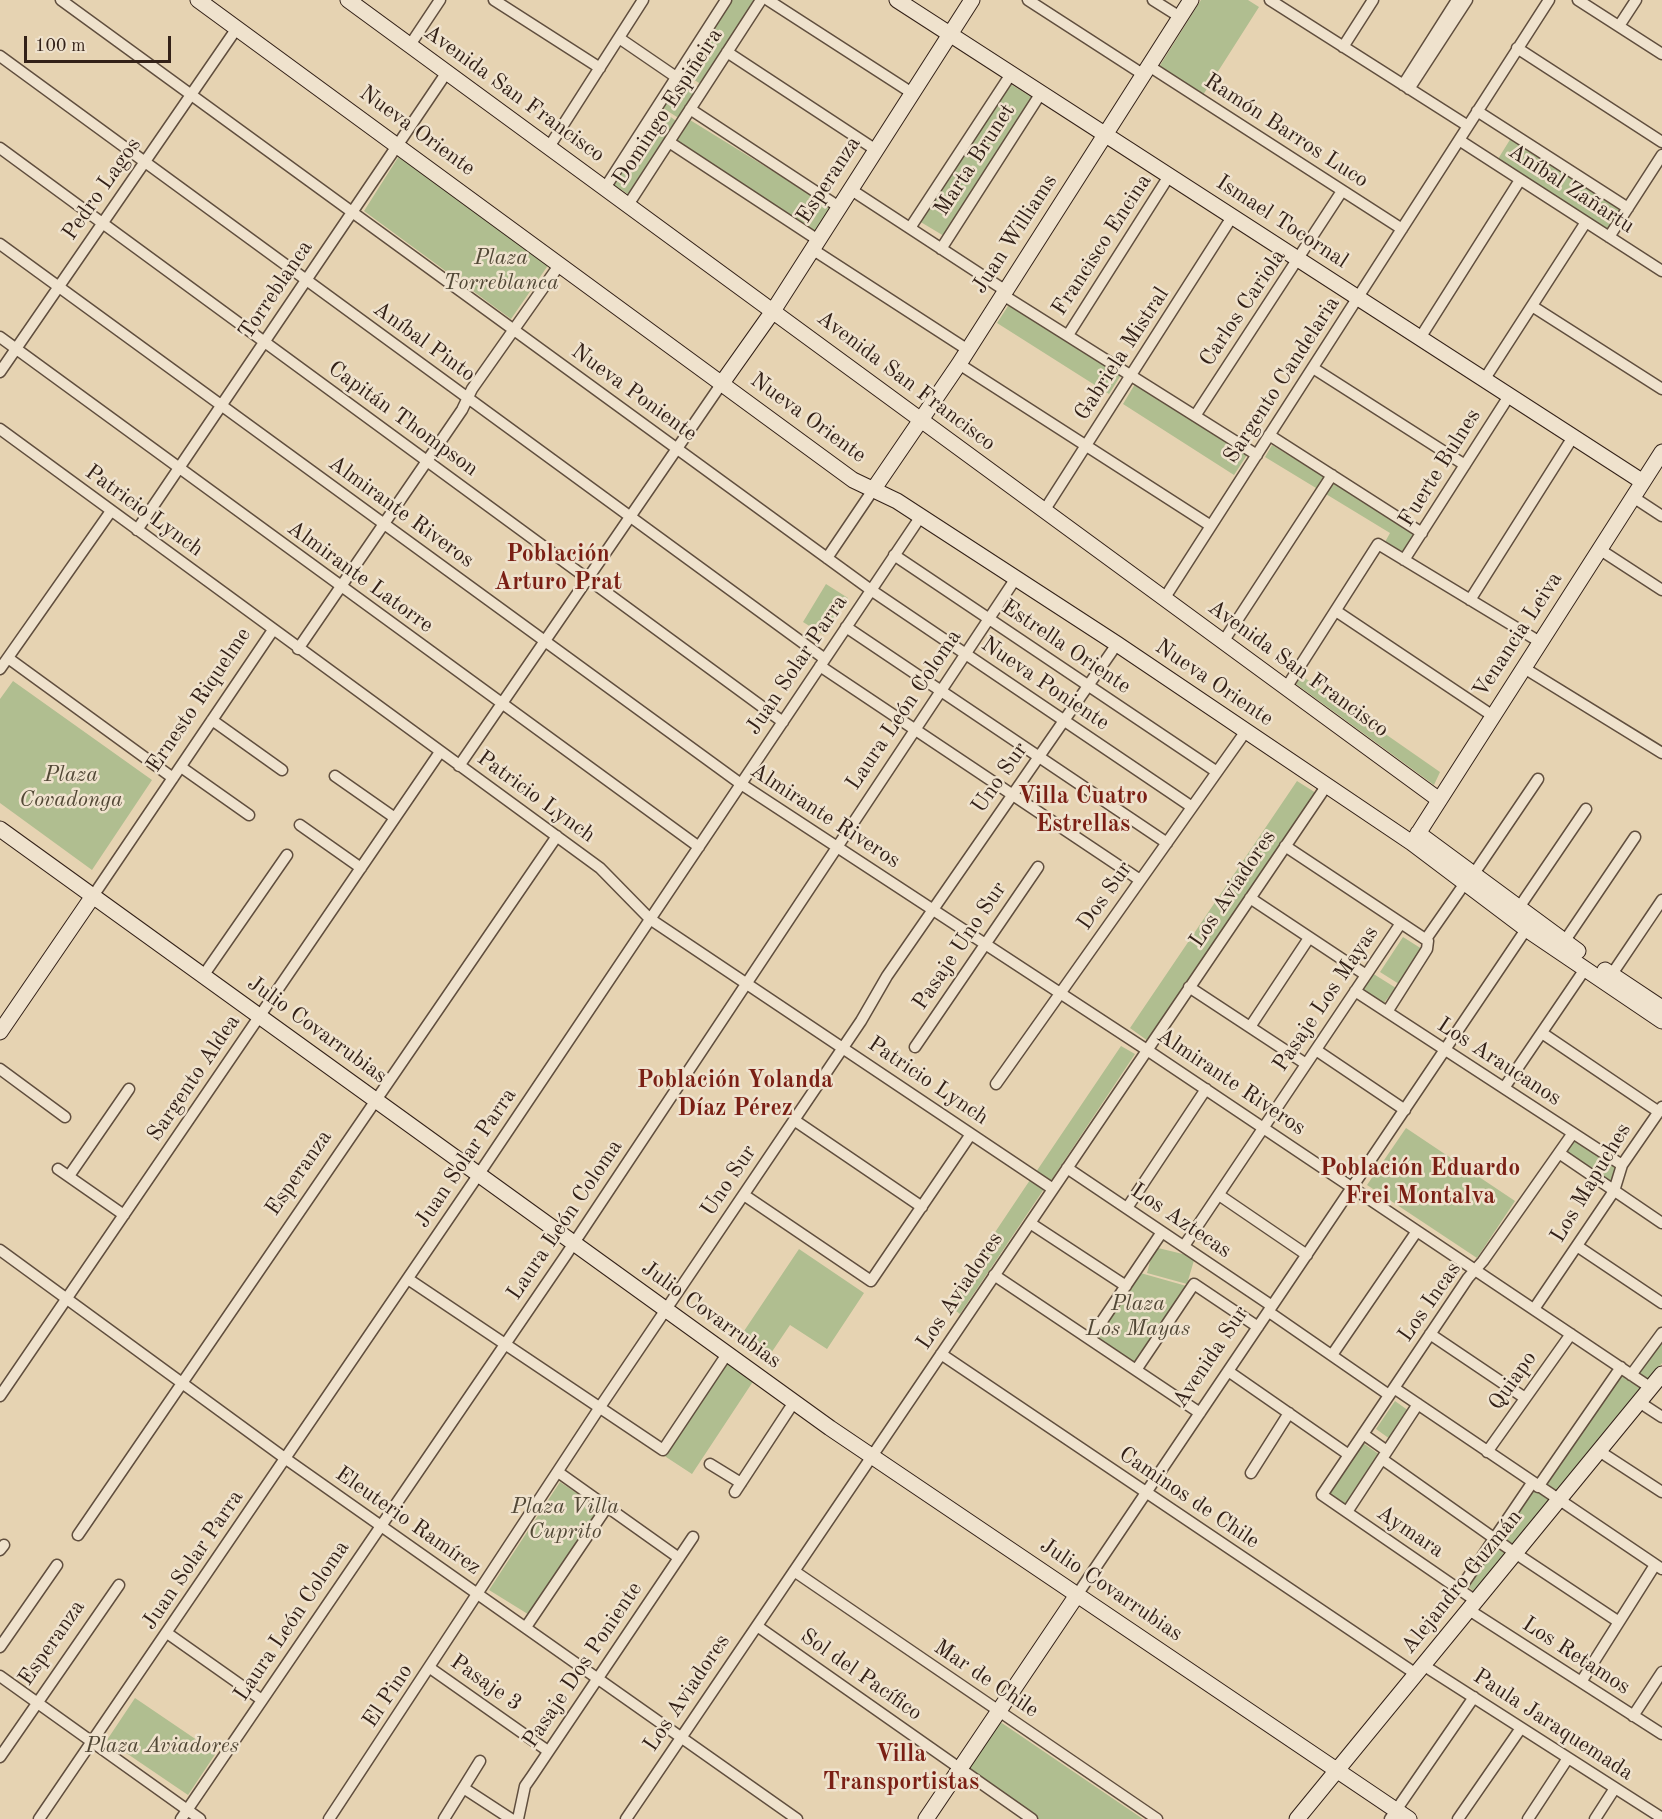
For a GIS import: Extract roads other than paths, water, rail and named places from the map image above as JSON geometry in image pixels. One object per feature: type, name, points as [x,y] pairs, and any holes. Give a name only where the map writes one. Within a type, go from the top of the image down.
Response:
[{"type":"street","name":"Nueva Poniente","points":[[62,0],[871,590],[1192,807]]},
{"type":"street","name":"Nueva Oriente","points":[[198,0],[853,480],[897,501],[921,516],[1117,644],[1326,785],[1415,838]]},
{"type":"street","name":"Avenida San Francisco","points":[[348,0],[1438,799]]},
{"type":"street","points":[[410,45],[440,0]]},
{"type":"street","points":[[494,0],[600,68]]},
{"type":"street","points":[[549,147],[643,0]]},
{"type":"street","name":"Domingo Espiñeira","points":[[605,188],[726,0]]},
{"type":"street","name":"Domingo Espiñeira","points":[[628,205],[761,0]]},
{"type":"street","points":[[768,0],[912,93]]},
{"type":"street","name":"Ismael Tocornal","points":[[897,0],[1642,482]]},
{"type":"street","name":"Esperanza","points":[[722,383],[773,310],[972,0]]},
{"type":"street","name":"Ramón Barros Luco","points":[[1028,0],[1146,70],[1402,229]]},
{"type":"street","points":[[1153,0],[1180,17]]},
{"type":"street","name":"Juan Williams","points":[[873,490],[959,364],[1191,0]]},
{"type":"street","points":[[1343,46],[1373,0]]},
{"type":"street","points":[[1406,87],[1457,0]]},
{"type":"street","points":[[1406,87],[1467,0]]},
{"type":"street","name":"Sargento Candelaria","points":[[1164,599],[1549,0]]},
{"type":"street","points":[[1578,0],[1662,54]]},
{"type":"street","points":[[1619,26],[1636,0]]},
{"type":"street","points":[[1279,2],[1468,126]]},
{"type":"street","name":"Pedro Lagos","points":[[0,372],[237,28]]},
{"type":"street","points":[[619,38],[676,78]]},
{"type":"street","points":[[1517,48],[1662,142]]},
{"type":"street","points":[[727,52],[876,150]]},
{"type":"street","name":"Aníbal Pinto","points":[[0,56],[630,517],[915,730],[1140,880]]},
{"type":"street","name":"Torreblanca","points":[[137,530],[447,72]]},
{"type":"street","name":"Marta Brunet","points":[[910,228],[1011,74]]},
{"type":"street","name":"Marta Brunet","points":[[941,249],[1041,93]]},
{"type":"street","points":[[690,110],[839,207]]},
{"type":"street","name":"Aníbal Zañartu","points":[[1477,111],[1628,208]]},
{"type":"street","name":"Aníbal Zañartu","points":[[1459,140],[1662,271]]},
{"type":"street","points":[[669,142],[968,350]]},
{"type":"street","name":"Capitán Thompson","points":[[0,148],[783,722]]},
{"type":"street","points":[[1610,237],[1662,155]]},
{"type":"street","name":"Francisco Encina","points":[[1068,335],[1169,176]]},
{"type":"street","points":[[1420,338],[1520,180]]},
{"type":"street","points":[[850,189],[1068,335],[1257,455]]},
{"type":"street","name":"Carlos Cariola","points":[[1195,416],[1342,191]]},
{"type":"street","name":"Gabriela Mistral","points":[[1044,512],[1232,217]]},
{"type":"street","name":"Fuerte Bulnes","points":[[1484,380],[1586,222]]},
{"type":"street","name":"Almirante Riveros","points":[[0,244],[741,784],[1206,1089],[1651,1388]]},
{"type":"street","points":[[298,649],[560,264]]},
{"type":"street","points":[[1532,306],[1662,389]]},
{"type":"street","name":"Almirante Latorre","points":[[0,337],[699,847]]},
{"type":"street","points":[[959,364],[1211,526]]},
{"type":"street","points":[[1313,368],[1465,465]]},
{"type":"street","points":[[459,766],[722,383]]},
{"type":"street","name":"Fuerte Bulnes","points":[[1286,688],[1378,544],[1404,560],[1509,396]]},
{"type":"street","name":"Patricio Lynch","points":[[0,429],[298,649],[557,836],[611,877],[650,919],[1053,1188]]},
{"type":"street","points":[[1269,435],[1422,532]]},
{"type":"street","points":[[1470,600],[1573,437]]},
{"type":"street","name":"Venancia Leiva","points":[[1415,838],[1662,452]]},
{"type":"street","points":[[1223,642],[1332,475]]},
{"type":"street","points":[[827,558],[873,490]]},
{"type":"street","points":[[1633,497],[1662,516]]},
{"type":"street","points":[[0,669],[111,511]]},
{"type":"street","name":"Juan Solar Parra","points":[[39,1819],[408,1279],[921,516]]},
{"type":"street","points":[[1599,549],[1662,590]]},
{"type":"street","name":"Estrella Oriente","points":[[894,555],[1217,772]]},
{"type":"street","points":[[1404,560],[1540,642]]},
{"type":"street","name":"Laura León Coloma","points":[[184,1815],[573,1243],[1016,578]]},
{"type":"street","points":[[1336,611],[1493,716]]},
{"type":"street","points":[[846,627],[1167,843]]},
{"type":"street","name":"Ernesto Riquelme","points":[[0,1032],[273,630]]},
{"type":"street","name":"Uno Sur","points":[[478,1594],[600,1407],[843,1049],[933,910],[1117,644]]},
{"type":"street","points":[[8,658],[173,778]]},
{"type":"street","points":[[1524,668],[1662,753]]},
{"type":"street","points":[[212,720],[282,770]]},
{"type":"street","name":"Dos Sur","points":[[996,1084],[1246,731]]},
{"type":"street","name":"Sargento Aldea","points":[[0,1396],[440,752]]},
{"type":"street","points":[[181,766],[249,815]]},
{"type":"street","points":[[335,776],[395,818]]},
{"type":"street","points":[[1387,1012],[1427,942],[1538,779]]},
{"type":"street","name":"Los Aviadores","points":[[626,1819],[1326,785]]},
{"type":"street","points":[[1518,909],[1586,809]]},
{"type":"street","points":[[300,825],[361,868]]},
{"type":"street","name":"Julio Covarrubias","points":[[0,829],[794,1402],[1337,1771],[1393,1815],[1409,1819]]},
{"type":"street","name":"Esperanza","points":[[78,1535],[557,836]]},
{"type":"street","points":[[1564,942],[1635,837]]},
{"type":"street","points":[[1415,838],[1530,924],[1585,969],[1662,1017]]},
{"type":"street","points":[[1286,846],[1427,942]]},
{"type":"street","points":[[203,976],[287,855]]},
{"type":"street","name":"Pasaje Uno Sur","points":[[915,1047],[1038,867]]},
{"type":"street","points":[[1469,879],[1518,909],[1530,924],[1564,942],[1612,974],[1662,1017]]},
{"type":"street","points":[[1250,898],[1366,975]]},
{"type":"street","points":[[1612,974],[1662,900]]},
{"type":"street","name":"Pasaje Los Mayas","points":[[1184,1246],[1401,923]]},
{"type":"street","name":"Avenida Sur","points":[[926,1819],[1530,924]]},
{"type":"street","points":[[1250,1027],[1310,938]]},
{"type":"street","points":[[1504,1088],[1585,969]]},
{"type":"street","points":[[1190,987],[1306,1064]]},
{"type":"street","name":"Los Araucanos","points":[[1355,991],[1622,1165]]},
{"type":"street","points":[[1542,1033],[1660,1109]]},
{"type":"street","points":[[1316,1050],[1405,1110]]},
{"type":"street","points":[[0,1069],[65,1117]]},
{"type":"street","points":[[69,1176],[129,1089]]},
{"type":"street","points":[[1127,1208],[1206,1089]]},
{"type":"street","name":"Los Mapuches","points":[[1534,1309],[1614,1191],[1622,1165],[1660,1109]]},
{"type":"street","points":[[794,1120],[922,1207]]},
{"type":"street","name":"Los Incas","points":[[1322,1495],[1430,1334],[1573,1133]]},
{"type":"street","points":[[744,1195],[871,1281],[971,1134]]},
{"type":"street","points":[[1559,1153],[1662,1223]]},
{"type":"street","name":"Los Aztecas","points":[[1067,1167],[1184,1246],[1332,1355],[1418,1404],[1658,1567]]},
{"type":"street","points":[[58,1169],[124,1215]]},
{"type":"street","points":[[1219,1195],[1307,1255]]},
{"type":"street","points":[[1030,1223],[1126,1286]]},
{"type":"street","points":[[1332,1355],[1417,1231]]},
{"type":"street","points":[[1090,1339],[1162,1232]]},
{"type":"street","points":[[1577,1246],[1662,1303]]},
{"type":"street","name":"Eleuterio Ramírez","points":[[0,1250],[286,1459],[797,1819]]},
{"type":"street","points":[[994,1275],[1200,1413]]},
{"type":"street","points":[[408,1279],[663,1450],[727,1354]]},
{"type":"street","name":"Los Aztecas","points":[[1136,1370],[1194,1284],[1258,1327]]},
{"type":"street","points":[[1631,1375],[1662,1333]]},
{"type":"street","points":[[1430,1334],[1525,1398]]},
{"type":"street","name":"Quiapo","points":[[1487,1452],[1570,1334]]},
{"type":"street","name":"Caminos de Chile","points":[[941,1354],[1147,1493],[1420,1670]]},
{"type":"street","name":"Alejandro Guzmán","points":[[1460,1589],[1494,1538],[1621,1367]]},
{"type":"street","points":[[1228,1371],[1349,1455]]},
{"type":"street","name":"Alejandro Guzmán","points":[[1297,1819],[1662,1374]]},
{"type":"street","points":[[710,1464],[738,1488],[794,1402]]},
{"type":"street","points":[[1639,1402],[1662,1417]]},
{"type":"street","points":[[1347,1512],[1418,1404]]},
{"type":"street","points":[[1251,1473],[1289,1413]]},
{"type":"street","points":[[1363,1434],[1384,1455],[1494,1538],[1618,1622]]},
{"type":"street","points":[[1599,1451],[1662,1492]]},
{"type":"street","points":[[558,1472],[679,1558]]},
{"type":"street","name":"Aymara","points":[[1322,1495],[1460,1589],[1472,1605]]},
{"type":"street","points":[[526,1627],[607,1507]]},
{"type":"street","name":"Pasaje Dos Poniente","points":[[518,1819],[525,1786],[693,1537]]},
{"type":"street","name":"Esperanza","points":[[0,1647],[57,1565]]},
{"type":"street","points":[[1581,1682],[1618,1622],[1658,1567]]},
{"type":"street","name":"Mar de Chile","points":[[794,1571],[1157,1819]]},
{"type":"street","name":"Esperanza","points":[[0,1757],[119,1586]]},
{"type":"street","name":"El Pino","points":[[329,1819],[478,1594]]},
{"type":"street","name":"Los Retamos","points":[[1472,1605],[1581,1682],[1662,1734]]},
{"type":"street","name":"Sol del Pacífico","points":[[757,1626],[1032,1819]]},
{"type":"street","points":[[167,1633],[262,1700]]},
{"type":"street","name":"Pasaje 3","points":[[430,1668],[548,1751]]},
{"type":"street","name":"Paula Jaraquemada","points":[[1420,1670],[1474,1697],[1661,1818]]},
{"type":"street","points":[[1633,1716],[1662,1672]]},
{"type":"street","points":[[0,1676],[92,1743],[184,1815],[200,1819]]},
{"type":"street","points":[[1393,1815],[1474,1697]]},
{"type":"street","points":[[1458,1819],[1521,1728]]},
{"type":"street","points":[[1528,1819],[1568,1758]]},
{"type":"street","points":[[444,1819],[465,1789],[480,1761]]},
{"type":"street","points":[[1594,1819],[1615,1788]]},
{"type":"street","points":[[465,1789],[511,1819]]},
{"type":"district","name":"Población Arturo Prat","points":[[558,569]]},
{"type":"district","name":"Villa Cuatro Estrellas","points":[[1083,811]]},
{"type":"district","name":"Población Yolanda Díaz Pérez","points":[[735,1095]]},
{"type":"district","name":"Población Eduardo Frei Montalva","points":[[1420,1183]]},
{"type":"district","name":"Villa Transportistas","points":[[901,1769]]},
{"type":"park label","name":"Plaza Torreblanca","points":[[501,270]]},
{"type":"park label","name":"Plaza Covadonga","points":[[71,788]]},
{"type":"park label","name":"Plaza Los Mayas","points":[[1138,1316]]},
{"type":"park label","name":"Plaza Villa Cuprito","points":[[565,1520]]},
{"type":"park label","name":"Plaza Aviadores","points":[[162,1746]]}]
